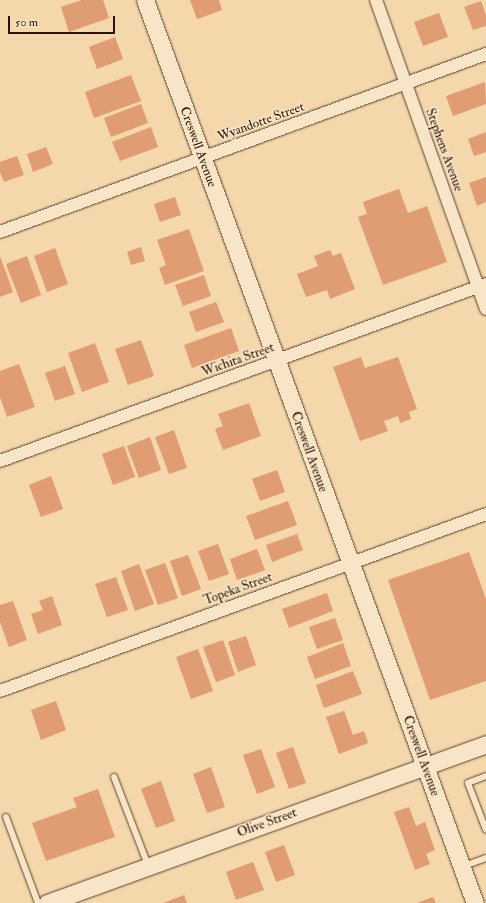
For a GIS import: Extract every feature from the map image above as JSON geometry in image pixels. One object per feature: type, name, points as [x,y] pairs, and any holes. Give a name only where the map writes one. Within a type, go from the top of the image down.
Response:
[{"type":"street","name":"Creswell Avenue","points":[[145,0],[350,563],[476,903]]},
{"type":"street","name":"Stephens Avenue","points":[[376,0],[405,84],[482,286],[486,309]]},
{"type":"street","name":"Wyandotte Street","points":[[0,232],[486,54]]},
{"type":"street","name":"Wichita Street","points":[[0,462],[482,286]]},
{"type":"street","name":"Topeka Street","points":[[0,691],[486,514]]},
{"type":"street","name":"Olive Street","points":[[47,903],[486,744]]},
{"type":"lane","points":[[486,776],[468,782],[486,830]]},
{"type":"lane","points":[[114,777],[148,866]]},
{"type":"lane","points":[[6,817],[38,903]]},
{"type":"lane","points":[[462,867],[486,858]]},
{"type":"building","points":[[82,0],[103,0],[109,18],[69,32],[61,7]]},
{"type":"building","points":[[190,0],[219,0],[222,10],[197,19]]},
{"type":"building","points":[[481,1],[486,15],[486,26],[473,30],[464,7]]},
{"type":"building","points":[[439,13],[448,37],[423,46],[414,22]]},
{"type":"building","points":[[115,37],[123,59],[97,69],[89,47]]},
{"type":"building","points":[[131,75],[141,101],[94,118],[85,92]]},
{"type":"building","points":[[485,82],[486,104],[453,116],[446,96]]},
{"type":"building","points":[[141,104],[148,123],[111,137],[104,118]]},
{"type":"building","points":[[151,127],[158,147],[120,161],[112,142]]},
{"type":"building","points":[[486,132],[486,152],[474,156],[468,139]]},
{"type":"building","points":[[46,147],[53,164],[33,172],[27,154]]},
{"type":"building","points":[[17,156],[24,175],[4,182],[0,172],[0,162]]},
{"type":"building","points":[[486,177],[486,202],[477,206],[469,183]]},
{"type":"building","points":[[399,189],[408,213],[427,206],[447,262],[383,285],[358,217],[367,214],[363,202]]},
{"type":"building","points":[[175,197],[181,215],[160,222],[154,204]]},
{"type":"building","points":[[189,229],[204,271],[165,285],[159,268],[166,265],[157,240]]},
{"type":"building","points":[[141,247],[145,261],[131,265],[127,252]]},
{"type":"building","points":[[55,248],[68,284],[47,292],[34,256]]},
{"type":"building","points":[[330,250],[333,256],[341,253],[355,289],[330,299],[327,290],[306,297],[297,274],[318,266],[314,256]]},
{"type":"building","points":[[0,256],[13,292],[0,297]]},
{"type":"building","points":[[27,256],[41,295],[21,303],[6,264]]},
{"type":"building","points":[[204,275],[211,296],[183,306],[175,285]]},
{"type":"building","points":[[216,302],[224,322],[196,332],[189,312]]},
{"type":"building","points":[[231,328],[239,351],[192,368],[184,345]]},
{"type":"building","points":[[141,340],[154,376],[128,385],[115,349]]},
{"type":"building","points":[[95,343],[109,382],[82,392],[68,353]]},
{"type":"building","points":[[361,357],[365,368],[398,357],[417,409],[409,412],[411,419],[400,423],[398,416],[384,421],[388,431],[360,441],[333,367]]},
{"type":"building","points":[[19,364],[35,407],[7,417],[0,397],[0,371]]},
{"type":"building","points":[[65,366],[75,394],[55,401],[45,373]]},
{"type":"building","points":[[249,403],[261,436],[223,450],[215,429],[223,426],[218,414]]},
{"type":"building","points":[[174,430],[187,468],[169,474],[155,437]]},
{"type":"building","points":[[150,437],[161,470],[139,478],[127,446]]},
{"type":"building","points":[[124,446],[135,477],[113,485],[102,454]]},
{"type":"building","points":[[277,470],[285,492],[260,501],[252,479]]},
{"type":"building","points":[[51,476],[63,509],[41,517],[29,485]]},
{"type":"building","points":[[288,501],[297,525],[255,540],[246,516]]},
{"type":"building","points":[[297,534],[303,550],[272,562],[266,545]]},
{"type":"building","points":[[218,544],[229,574],[209,581],[198,551]]},
{"type":"building","points":[[257,549],[265,570],[237,580],[230,559]]},
{"type":"building","points":[[469,552],[486,599],[486,681],[430,700],[388,580]]},
{"type":"building","points":[[188,555],[201,589],[182,596],[170,561]]},
{"type":"building","points":[[165,563],[178,598],[158,605],[145,570]]},
{"type":"building","points":[[139,564],[154,604],[135,611],[121,571]]},
{"type":"building","points":[[116,577],[128,610],[107,617],[95,584]]},
{"type":"building","points":[[327,593],[333,611],[289,628],[282,609]]},
{"type":"building","points":[[52,596],[62,625],[38,634],[31,614],[43,610],[39,601]]},
{"type":"building","points":[[13,601],[27,640],[9,647],[0,622],[0,605]]},
{"type":"building","points":[[335,618],[343,640],[317,649],[309,627]]},
{"type":"building","points":[[246,636],[256,665],[238,672],[228,642]]},
{"type":"building","points":[[223,640],[235,675],[216,682],[203,647]]},
{"type":"building","points":[[343,643],[351,666],[315,679],[307,657]]},
{"type":"building","points":[[198,649],[213,691],[191,699],[176,657]]},
{"type":"building","points":[[353,671],[362,694],[324,708],[316,685]]},
{"type":"building","points":[[56,701],[66,730],[41,740],[31,710]]},
{"type":"building","points":[[344,711],[353,735],[364,731],[368,743],[339,754],[326,717]]},
{"type":"building","points":[[293,747],[306,783],[289,789],[276,753]]},
{"type":"building","points":[[261,749],[275,787],[257,794],[243,755]]},
{"type":"building","points":[[211,767],[225,807],[207,813],[193,774]]},
{"type":"building","points":[[161,781],[175,821],[156,828],[141,789]]},
{"type":"building","points":[[98,789],[115,837],[46,861],[32,823],[77,807],[73,798]]},
{"type":"building","points":[[409,807],[416,826],[425,822],[435,850],[426,854],[430,864],[415,870],[394,812]]},
{"type":"building","points":[[284,845],[295,875],[276,882],[265,852]]},
{"type":"building","points":[[253,862],[264,890],[236,900],[226,872]]},
{"type":"building","points":[[184,895],[187,903],[163,903]]},
{"type":"building","points":[[433,897],[436,903],[417,903]]}]
